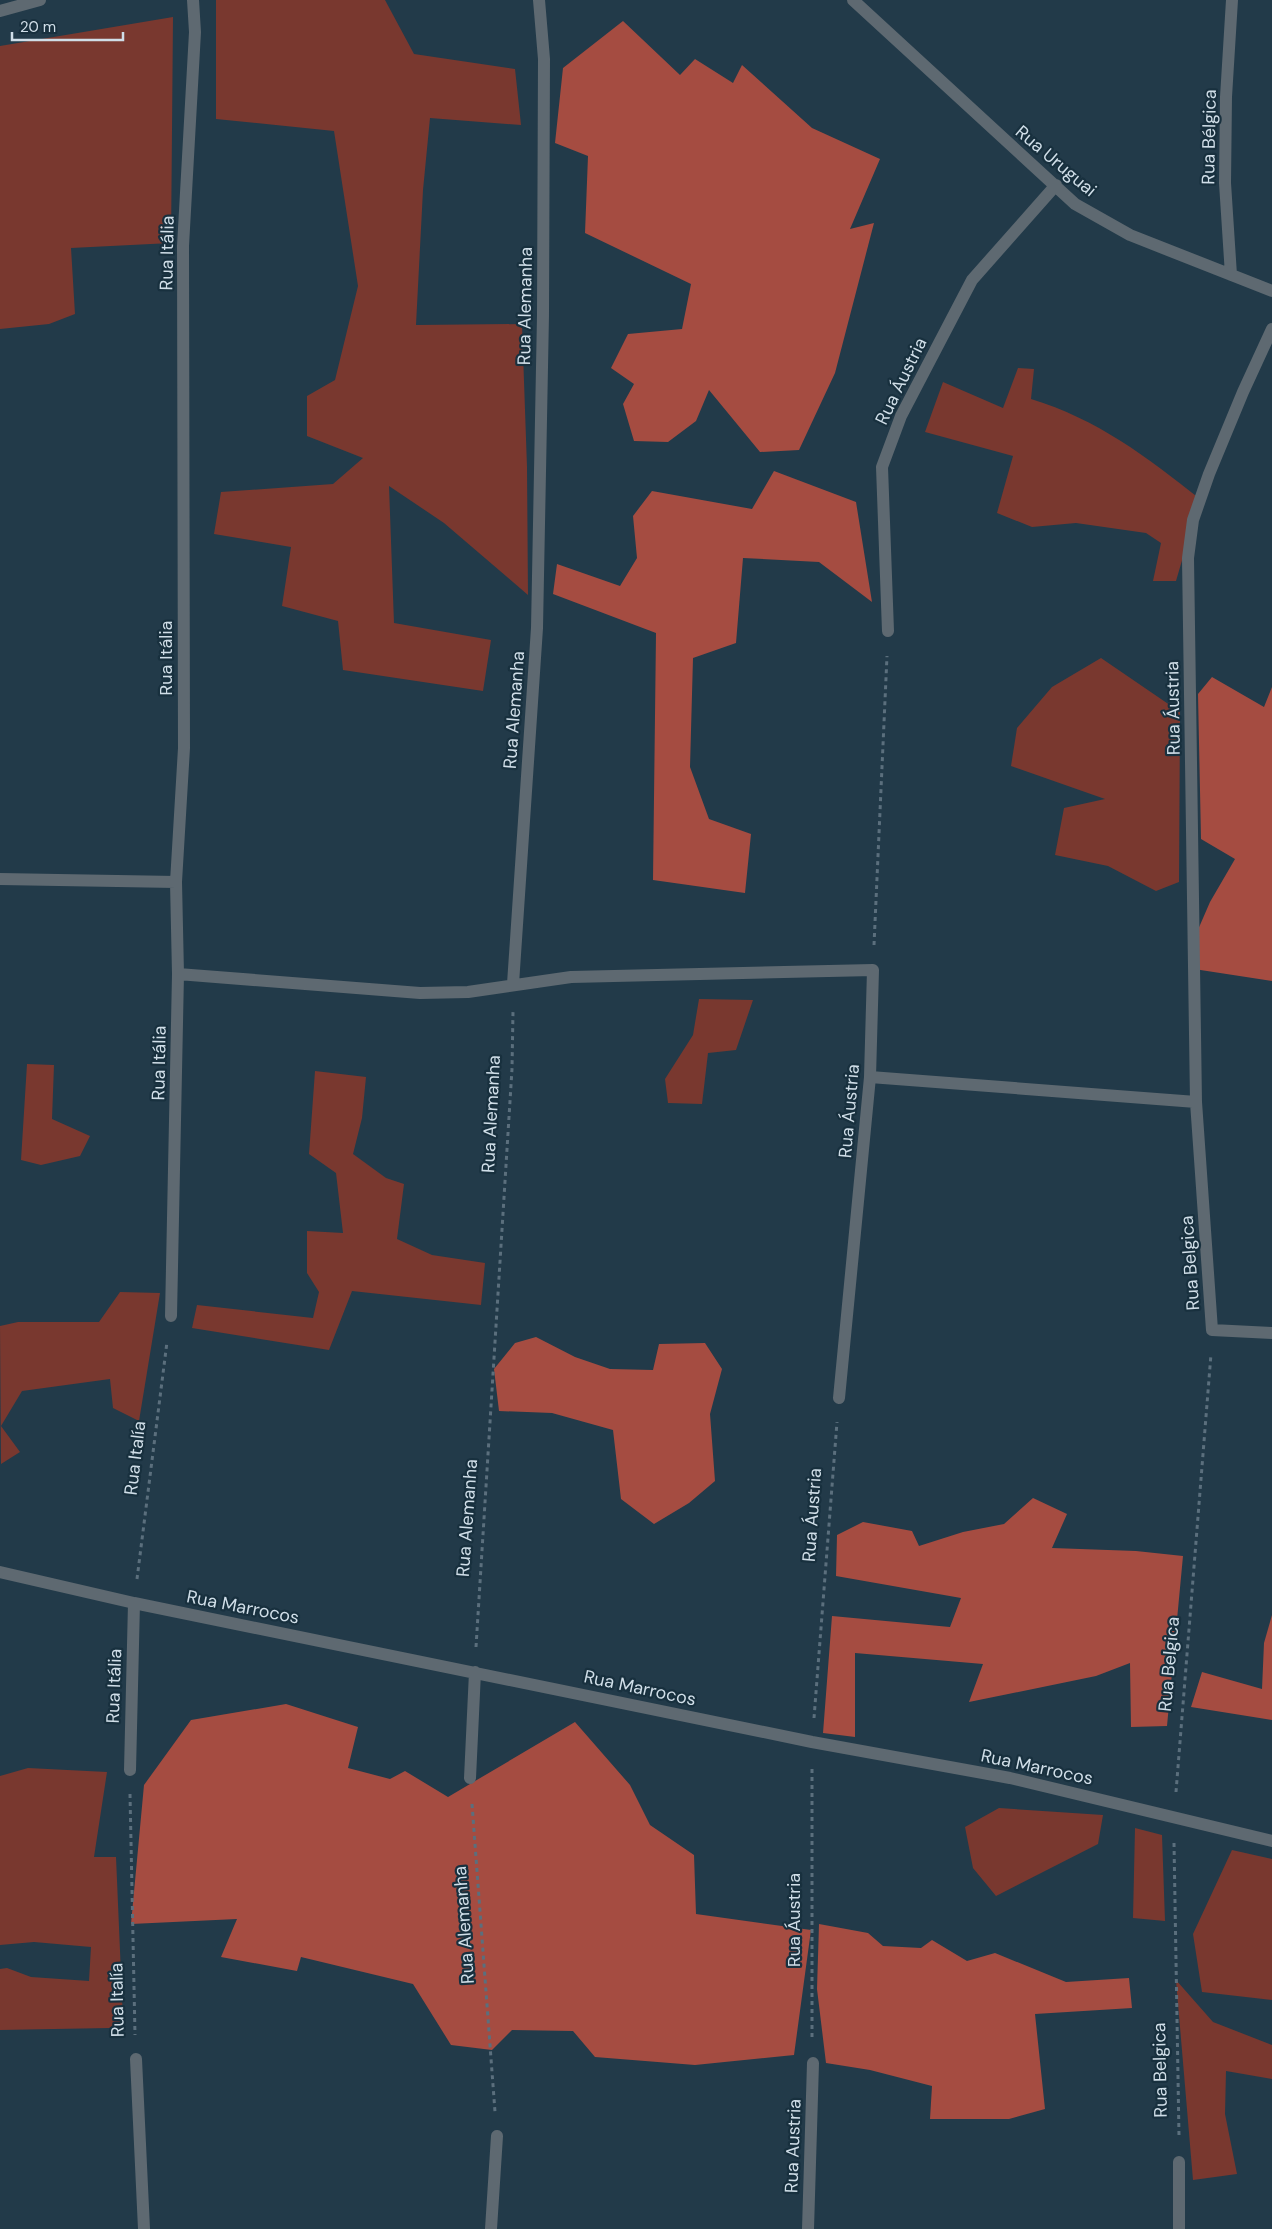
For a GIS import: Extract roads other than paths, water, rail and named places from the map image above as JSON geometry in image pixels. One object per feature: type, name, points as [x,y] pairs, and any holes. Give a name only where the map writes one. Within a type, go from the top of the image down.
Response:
[{"type":"street","points":[[0,11],[40,0]]},
{"type":"street","name":"Rua Itália","points":[[170,1316],[178,974],[176,882],[184,748],[183,246],[194,42],[193,0]]},
{"type":"street","name":"Rua Alemanha","points":[[514,984],[537,628],[543,315],[544,59],[539,0]]},
{"type":"street","name":"Rua Uruguai","points":[[853,0],[1075,204],[1130,235],[1272,291]]},
{"type":"street","name":"Rua Bélgica","points":[[1231,275],[1225,182],[1226,97],[1232,0]]},
{"type":"street","name":"Rua Áustria","points":[[888,631],[882,467],[888,450],[901,416],[972,280],[1056,185]]},
{"type":"street","name":"Rua Áustria","points":[[1196,1102],[1188,558],[1193,520],[1209,474],[1272,329]]},
{"type":"street","points":[[0,879],[176,882]]},
{"type":"street","name":"Rua Áustria","points":[[514,984],[571,978],[873,970],[870,1077],[839,1398]]},
{"type":"street","points":[[178,974],[420,993],[468,992],[514,984]]},
{"type":"street","points":[[870,1077],[1196,1102]]},
{"type":"street","name":"Rua Belgica","points":[[1196,1102],[1212,1330],[1272,1333]]},
{"type":"street","name":"Rua Marrocos","points":[[0,1572],[134,1603],[812,1742],[1010,1778],[1272,1841]]},
{"type":"street","name":"Rua Itália","points":[[130,1770],[134,1603]]},
{"type":"street","points":[[470,1778],[475,1672]]},
{"type":"street","name":"Rua Italía","points":[[136,2059],[144,2229]]},
{"type":"street","name":"Rua Austria","points":[[808,2229],[813,2063]]},
{"type":"street","points":[[491,2229],[497,2136]]},
{"type":"street","points":[[1179,2162],[1179,2229]]}]
